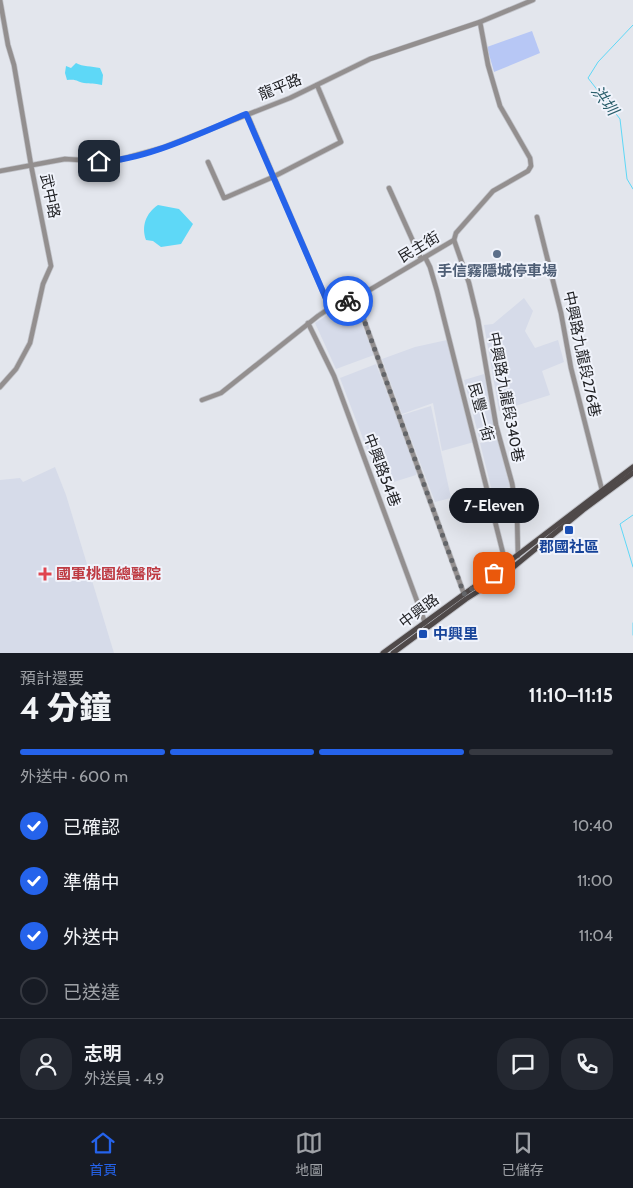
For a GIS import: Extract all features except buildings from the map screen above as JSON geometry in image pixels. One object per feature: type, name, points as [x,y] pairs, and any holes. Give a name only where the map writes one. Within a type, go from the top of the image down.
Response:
[{"type":"main road","points":[[602,493],[633,468]]},
{"type":"main road","points":[[602,493],[633,473]]},
{"type":"main road","name":"中興路","points":[[393,653],[464,594],[602,493]]},
{"type":"main road","name":"中興路","points":[[384,653],[505,574],[602,493]]},
{"type":"street","name":"武中路","points":[[0,0],[8,45],[14,65],[51,266],[43,284],[30,343],[16,369],[0,388]]},
{"type":"street","name":"龍平路","points":[[0,171],[65,159],[110,162],[162,148],[317,85],[370,59],[480,22],[533,0]]},
{"type":"street","name":"民主街","points":[[202,400],[221,393],[308,323],[330,308],[356,298],[454,240],[456,233],[493,191],[528,171],[531,166],[530,158],[500,106],[488,65],[480,22]]},
{"type":"street","points":[[208,162],[224,198],[273,177],[341,142],[317,85]]},
{"type":"street","points":[[246,114],[330,308]]},
{"type":"street","name":"民豐一街","points":[[389,188],[423,258],[430,267],[506,564],[505,574]]},
{"type":"street","name":"中興路九龍段276巷","points":[[538,217],[561,313],[571,368],[602,493]]},
{"type":"street","name":"中興路九龍段340巷","points":[[454,240],[469,283],[478,320],[496,425],[512,483],[517,512],[518,555],[520,562]]},
{"type":"street","points":[[356,298],[464,594]]},
{"type":"street","name":"中興路54巷","points":[[308,323],[334,376],[426,626]]},
{"type":"shaded area","points":[[532,31],[540,53],[494,72],[487,47]]},
{"type":"shaded area","points":[[76,63],[100,68],[103,75],[102,85],[67,80],[66,66],[71,68]]},
{"type":"shaded area","points":[[158,205],[179,209],[193,224],[181,244],[161,247],[153,241],[146,240],[144,225],[150,212]]},
{"type":"shaded area","points":[[524,298],[533,311],[525,331],[535,348],[558,340],[564,362],[542,371],[550,395],[499,411],[484,325],[493,324]]},
{"type":"shaded area","points":[[354,304],[374,355],[336,369],[315,323],[329,314]]},
{"type":"shaded area","points":[[447,340],[474,442],[442,451],[433,403],[402,414],[382,359],[415,347]]},
{"type":"shaded area","points":[[376,364],[417,470],[416,475],[381,486],[340,378]]},
{"type":"shaded area","points":[[484,374],[497,439],[480,441],[464,380]]},
{"type":"shaded area","points":[[431,406],[451,498],[435,502],[402,415]]},
{"type":"shaded area","points":[[498,440],[510,487],[492,491],[480,443]]},
{"type":"shaded area","name":"國軍桃園總醫院","points":[[55,467],[66,495],[114,653],[0,653],[0,480],[20,478],[23,482]]},
{"type":"waterway","name":"洪圳","points":[[633,25],[598,62],[588,78],[620,119],[627,179],[633,189]]},
{"type":"waterway","name":"洪圳","points":[[633,515],[620,524],[633,567]]},
{"type":"waterway","name":"洪圳","points":[[633,623],[633,635]]},
{"type":"way so far","points":[[348,301],[356,298],[464,594],[494,573]]},
{"type":"place","name":"手信霧隱城停車場","points":[[497,254]]},
{"type":"place","name":"郡國社區","points":[[569,530]]},
{"type":"place","name":"7-Eleven","points":[[494,573]]},
{"type":"place","name":"國軍桃園總醫院","points":[[45,574]]},
{"type":"place","name":"中興里","points":[[423,634]]},
{"type":"route","points":[[99,161],[110,162],[162,148],[246,114],[330,308],[348,301]]}]
